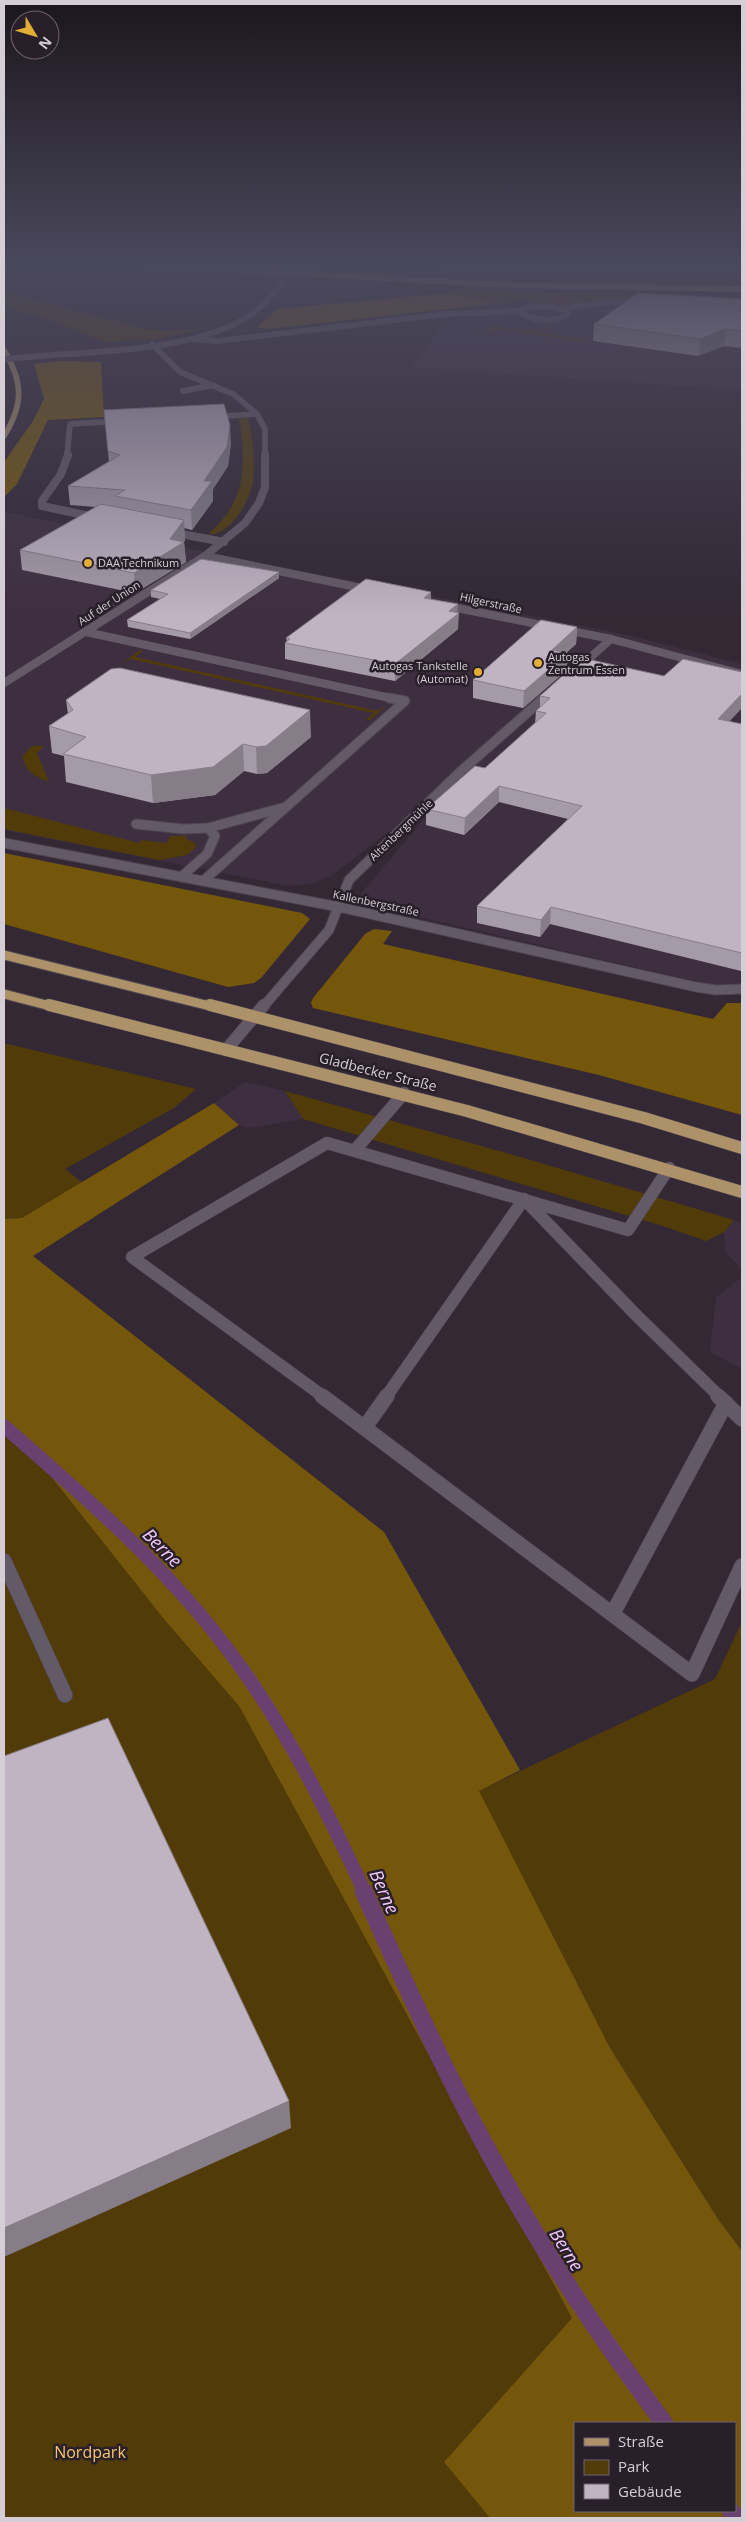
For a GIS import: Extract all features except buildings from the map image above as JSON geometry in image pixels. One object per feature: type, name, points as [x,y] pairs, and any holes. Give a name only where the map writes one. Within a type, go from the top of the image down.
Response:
[{"type":"main road","points":[[4,436],[11,426],[18,409],[19,383]]},
{"type":"main road","name":"Gladbecker Straße","points":[[4,955],[644,1118],[742,1148]]},
{"type":"main road","name":"Gladbecker Straße","points":[[4,994],[404,1093],[533,1128],[669,1168],[742,1192]]},
{"type":"street","points":[[207,383],[233,394],[257,414]]},
{"type":"street","points":[[183,391],[213,385]]},
{"type":"street","points":[[208,417],[257,414]]},
{"type":"street","name":"Auf der Union","points":[[4,683],[205,556],[245,523],[259,503],[265,486],[265,430],[257,414]]},
{"type":"street","points":[[108,520],[51,509],[42,506],[42,501],[58,480],[71,450],[70,424],[129,421]]},
{"type":"street","points":[[164,530],[224,542]]},
{"type":"street","points":[[205,556],[379,592]]},
{"type":"street","name":"Hilgerstraße","points":[[437,604],[611,639],[742,674]]},
{"type":"street","points":[[86,632],[404,701],[203,881]]},
{"type":"street","name":"Altenbergmühle","points":[[226,1050],[253,1017],[271,1000],[328,930],[350,880],[460,772],[611,639]]},
{"type":"street","points":[[136,824],[182,829],[208,828],[285,808]]},
{"type":"street","points":[[181,877],[204,856],[214,842],[215,836],[208,828]]},
{"type":"street","name":"Kallenbergstraße","points":[[4,843],[339,907],[696,987],[736,991],[742,989]]},
{"type":"street","points":[[356,1149],[404,1093]]},
{"type":"street","points":[[669,1168],[628,1230],[356,1149],[327,1143],[132,1257],[365,1427],[692,1674],[742,1566]]},
{"type":"street","points":[[524,1200],[637,1316],[742,1419]]},
{"type":"street","points":[[365,1427],[524,1200]]},
{"type":"street","points":[[613,1613],[726,1403]]},
{"type":"street","points":[[4,1561],[64,1695]]},
{"type":"shaded area","points":[[39,383],[102,383],[104,417],[48,420],[17,484],[4,497],[4,462],[33,421],[44,399]]},
{"type":"shaded area","points":[[637,383],[742,383],[742,390]]},
{"type":"shaded area","points":[[4,512],[623,634],[742,664],[742,992],[354,902],[456,781],[331,876],[313,883],[289,886],[4,830]]},
{"type":"shaded area","points":[[4,853],[302,913],[310,919],[261,978],[254,983],[228,987],[4,924]]},
{"type":"shaded area","points":[[374,929],[392,931],[383,944],[713,1019],[727,1003],[742,1003],[742,1115],[599,1075],[313,1008],[311,1003],[313,998],[365,934]]},
{"type":"shaded area","points":[[245,1082],[285,1091],[303,1119],[248,1128],[239,1125],[214,1103]]},
{"type":"shaded area","points":[[214,1103],[239,1125],[33,1256],[384,1532],[520,1770],[479,1791],[610,2048],[718,2219],[742,2251],[742,2518],[490,2518],[444,2462],[572,2318],[239,1706],[163,1618],[4,1417],[4,1219],[22,1218]]},
{"type":"shaded area","points":[[734,1220],[742,1223],[742,1270],[725,1251],[724,1232]]},
{"type":"shaded area","points":[[742,1277],[742,1369],[710,1352],[716,1297]]},
{"type":"green space","points":[[238,417],[247,417],[251,432],[254,461],[252,486],[242,509],[231,524],[217,533],[209,534],[231,508],[240,484],[243,450]]},
{"type":"green space","points":[[140,650],[143,650],[135,657],[377,711],[387,705],[370,720],[366,720],[374,713],[131,659],[120,665]]},
{"type":"green space","points":[[32,746],[44,746],[37,753],[49,782],[36,776],[25,766],[23,756]]},
{"type":"green space","points":[[4,808],[139,843],[141,840],[167,843],[170,836],[187,836],[186,839],[195,843],[196,847],[187,855],[159,860],[4,829]]},
{"type":"green space","points":[[4,1043],[196,1089],[174,1108],[65,1169],[83,1183],[22,1218],[4,1219]]},
{"type":"green space","points":[[285,1091],[517,1156],[734,1220],[724,1232],[706,1241],[663,1226],[303,1119]]},
{"type":"green space","name":"Nordpark","points":[[4,1417],[163,1618],[239,1706],[572,2318],[444,2462],[490,2518],[4,2518]]},
{"type":"green space","points":[[742,1622],[742,2251],[718,2219],[610,2048],[478,1791],[715,1679]]},
{"type":"waterway","name":"Berne","points":[[4,1426],[89,1501],[144,1553],[170,1580],[219,1638],[262,1698],[300,1761],[365,1893]]},
{"type":"waterway","name":"Berne","points":[[364,1892],[444,2065],[516,2200],[576,2298],[663,2422]]},
{"type":"waterway","name":"Berne","points":[[732,2512],[736,2518]]},
{"type":"place","name":"DAA Technikum","points":[[88,563]]},
{"type":"place","name":"Autogas Zentrum Essen","points":[[538,663]]},
{"type":"place","name":"Autogas Tankstelle (Automat)","points":[[478,672]]}]
